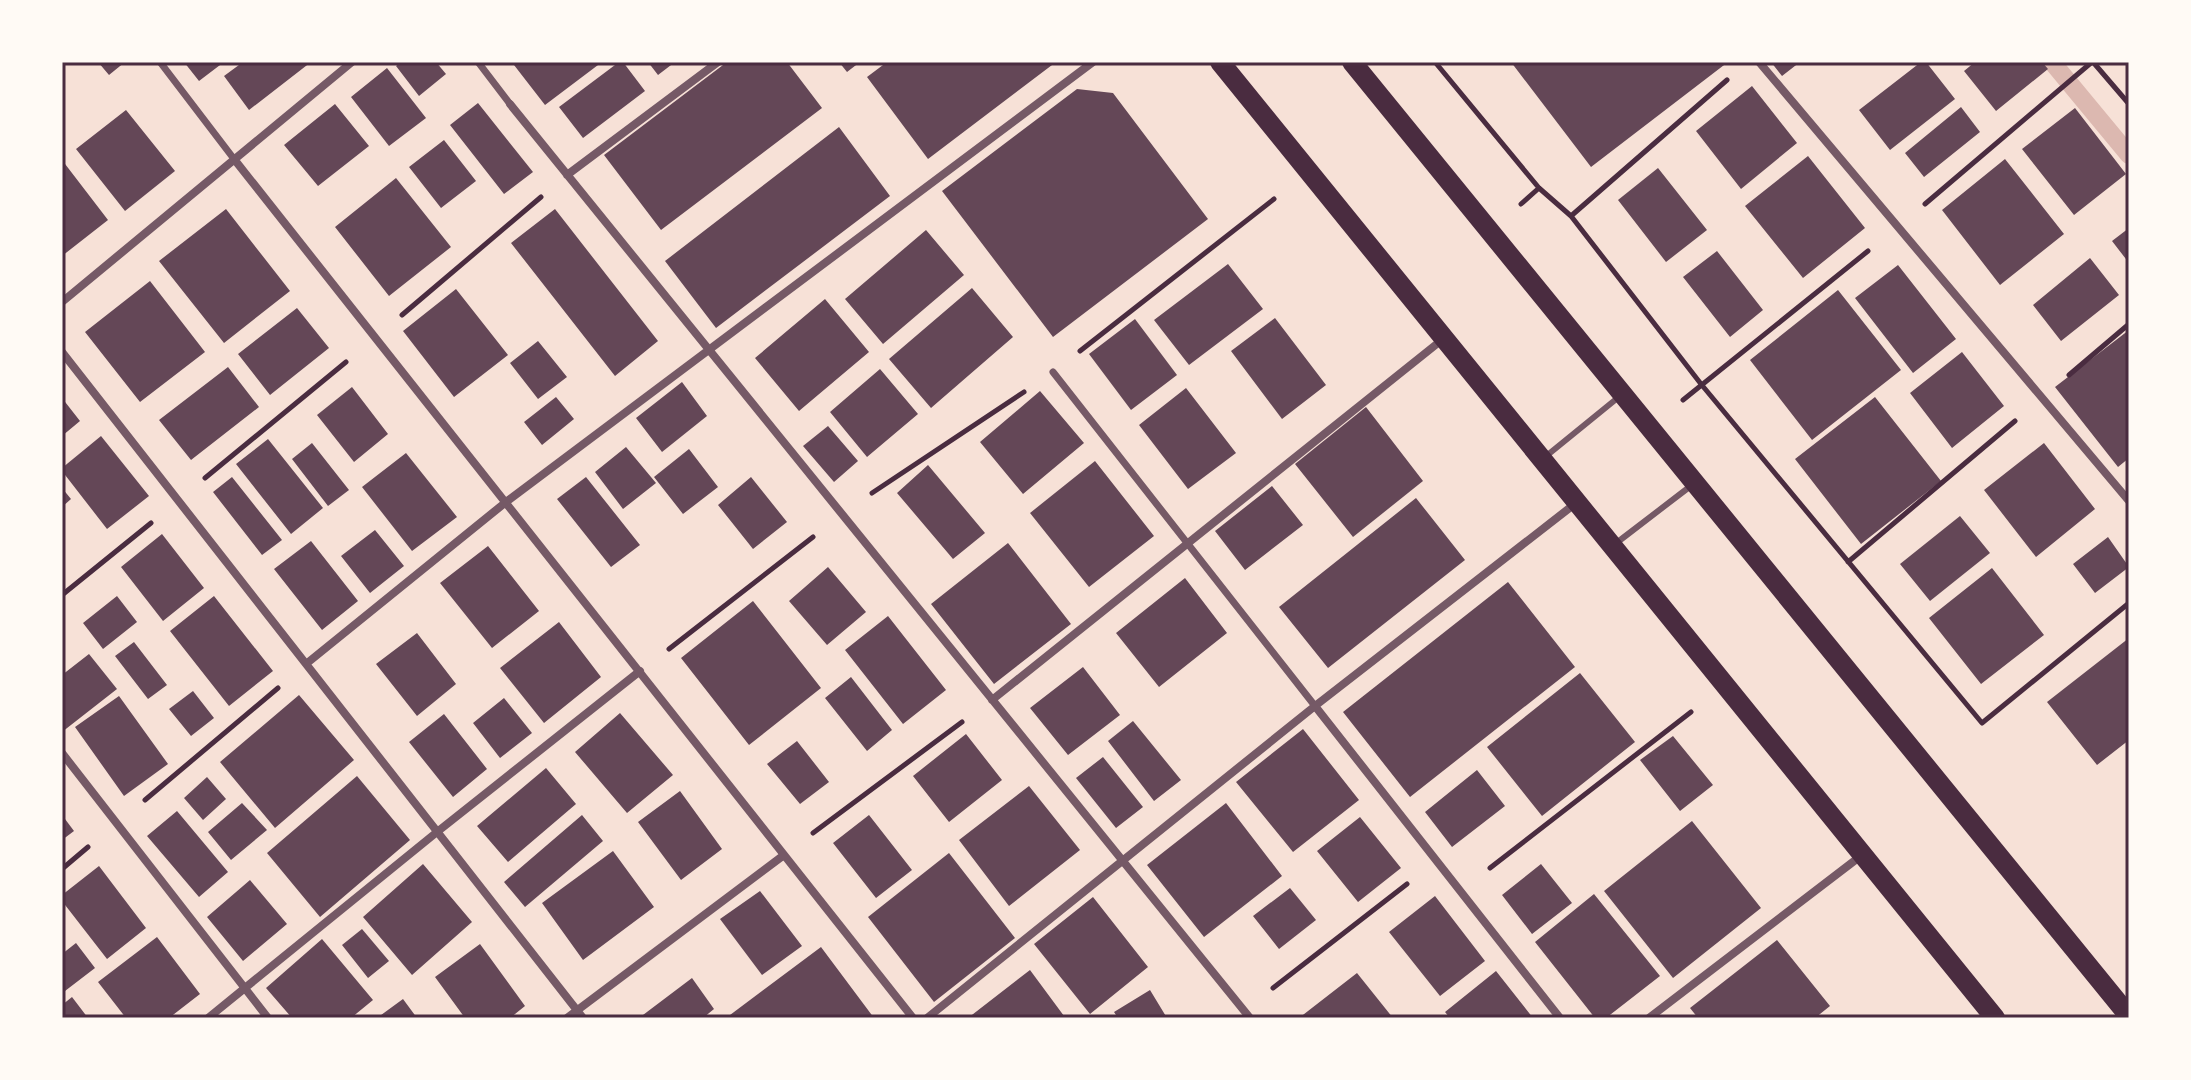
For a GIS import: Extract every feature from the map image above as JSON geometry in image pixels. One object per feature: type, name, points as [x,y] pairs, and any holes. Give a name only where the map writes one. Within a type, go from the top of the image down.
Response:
[{"type":"main road","points":[[1220,62],[1995,1018]]},
{"type":"main road","points":[[1352,62],[2129,1016]]},
{"type":"street","points":[[160,62],[913,1018]]},
{"type":"street","points":[[62,302],[352,62]]},
{"type":"street","points":[[478,62],[1247,1014]]},
{"type":"street","points":[[567,175],[718,62]]},
{"type":"street","points":[[306,664],[506,502],[1093,62]]},
{"type":"street","points":[[1759,62],[2129,501]]},
{"type":"street","points":[[992,700],[1444,338]]},
{"type":"street","points":[[62,352],[583,1018]]},
{"type":"street","points":[[1053,372],[1560,1018]]},
{"type":"street","points":[[927,1018],[1315,706],[1577,502]]},
{"type":"street","points":[[208,1018],[640,671]]},
{"type":"street","points":[[62,753],[268,1018]]},
{"type":"street","points":[[1649,1018],[1862,854]]},
{"type":"street","points":[[567,1018],[784,855]]},
{"type":"lane","points":[[1541,460],[1623,394]]},
{"type":"lane","points":[[1612,546],[1695,483]]},
{"type":"path","points":[[1435,62],[1539,188],[1571,216],[1701,384],[1982,723],[2129,603]]},
{"type":"path","points":[[2093,62],[2129,104]]},
{"type":"path","points":[[1571,216],[1736,72]]},
{"type":"path","points":[[640,671],[842,514],[1053,372],[1309,172]]},
{"type":"path","points":[[62,595],[376,337],[567,175]]},
{"type":"path","points":[[1848,562],[2129,324]]},
{"type":"path","points":[[62,869],[306,664]]},
{"type":"path","points":[[1461,891],[1725,686]]},
{"type":"path","points":[[784,855],[992,700]]},
{"type":"path","points":[[1247,1014],[1438,861]]},
{"type":"building","points":[[98,62],[125,62],[109,75]]},
{"type":"building","points":[[184,62],[224,62],[199,81]]},
{"type":"building","points":[[243,62],[311,62],[249,110],[224,76]]},
{"type":"building","points":[[401,62],[436,62],[446,74],[419,96],[396,66]]},
{"type":"building","points":[[517,62],[602,62],[545,105],[514,65]]},
{"type":"building","points":[[623,62],[645,91],[583,138],[559,107]]},
{"type":"building","points":[[648,62],[675,62],[658,75]]},
{"type":"building","points":[[727,62],[787,62],[822,108],[661,230],[604,155]]},
{"type":"building","points":[[839,62],[860,62],[847,72]]},
{"type":"building","points":[[887,62],[1056,62],[928,159],[867,77]]},
{"type":"building","points":[[1511,62],[1728,62],[1591,167]]},
{"type":"building","points":[[1771,62],[1800,62],[1782,76]]},
{"type":"building","points":[[1921,62],[1926,62],[1955,99],[1890,150],[1859,110]]},
{"type":"building","points":[[1975,62],[2042,62],[2048,69],[1996,111],[1964,71]]},
{"type":"building","points":[[387,68],[426,118],[389,146],[351,97]]},
{"type":"building","points":[[1752,86],[1797,143],[1741,189],[1696,131]]},
{"type":"building","points":[[1077,89],[1113,93],[1208,219],[1053,337],[942,191]]},
{"type":"building","points":[[478,103],[533,172],[504,194],[450,125]]},
{"type":"building","points":[[335,104],[369,146],[318,186],[284,145]]},
{"type":"building","points":[[1961,107],[1980,132],[1924,177],[1905,153]]},
{"type":"building","points":[[2075,108],[2126,174],[2074,215],[2022,149]]},
{"type":"building","points":[[126,110],[175,171],[125,211],[76,149]]},
{"type":"building","points":[[839,127],[890,196],[716,328],[665,261]]},
{"type":"building","points":[[444,140],[476,181],[441,208],[409,167]]},
{"type":"building","points":[[1808,156],[1865,228],[1803,278],[1745,206]]},
{"type":"building","points":[[2005,159],[2064,234],[2000,285],[1942,210]]},
{"type":"building","points":[[62,160],[108,220],[62,256]]},
{"type":"building","points":[[1658,168],[1707,230],[1666,262],[1618,200]]},
{"type":"building","points":[[396,178],[451,247],[389,296],[335,227]]},
{"type":"building","points":[[226,209],[290,291],[224,343],[159,261]]},
{"type":"building","points":[[555,209],[658,341],[615,376],[511,243]]},
{"type":"building","points":[[2129,228],[2129,263],[2112,241]]},
{"type":"building","points":[[926,230],[964,275],[883,344],[845,299]]},
{"type":"building","points":[[1717,251],[1763,310],[1730,337],[1683,277]]},
{"type":"building","points":[[2090,258],[2119,295],[2061,341],[2033,305]]},
{"type":"building","points":[[1228,264],[1263,309],[1189,365],[1154,320]]},
{"type":"building","points":[[1898,265],[1956,339],[1913,373],[1855,298]]},
{"type":"building","points":[[150,281],[205,352],[140,402],[85,332]]},
{"type":"building","points":[[972,288],[1013,337],[931,408],[889,359]]},
{"type":"building","points":[[456,289],[508,355],[454,397],[403,331]]},
{"type":"building","points":[[1838,290],[1901,370],[1812,440],[1750,360]]},
{"type":"building","points":[[825,299],[869,352],[799,411],[755,358]]},
{"type":"building","points":[[297,308],[329,348],[270,395],[238,354]]},
{"type":"building","points":[[1275,318],[1326,385],[1282,419],[1231,351]]},
{"type":"building","points":[[1135,319],[1177,375],[1131,410],[1089,354]]},
{"type":"building","points":[[2129,330],[2129,458],[2118,467],[2055,387]]},
{"type":"building","points":[[538,341],[567,377],[538,399],[510,363]]},
{"type":"building","points":[[1962,352],[2004,406],[1952,448],[1910,393]]},
{"type":"building","points":[[228,367],[259,407],[191,460],[159,420]]},
{"type":"building","points":[[880,369],[918,414],[867,457],[830,412]]},
{"type":"building","points":[[682,382],[707,416],[662,452],[636,418]]},
{"type":"building","points":[[352,387],[388,434],[354,462],[317,415]]},
{"type":"building","points":[[1186,388],[1236,453],[1188,489],[1139,425]]},
{"type":"building","points":[[1040,391],[1084,443],[1023,494],[980,442]]},
{"type":"building","points":[[556,397],[574,419],[542,445],[524,422]]},
{"type":"building","points":[[1875,397],[1941,481],[1861,544],[1795,459]]},
{"type":"building","points":[[62,398],[80,421],[62,436]]},
{"type":"building","points":[[1366,407],[1423,481],[1353,537],[1295,464]]},
{"type":"building","points":[[828,426],[858,461],[834,482],[803,446]]},
{"type":"building","points":[[101,436],[149,496],[107,529],[62,471]]},
{"type":"building","points":[[268,439],[323,508],[291,534],[236,464]]},
{"type":"building","points":[[312,443],[349,490],[328,506],[292,459]]},
{"type":"building","points":[[2044,443],[2095,509],[2036,557],[1984,490]]},
{"type":"building","points":[[626,447],[656,483],[623,509],[595,472]]},
{"type":"building","points":[[689,449],[718,487],[683,514],[654,477]]},
{"type":"building","points":[[406,453],[457,517],[412,551],[362,487]]},
{"type":"building","points":[[1095,461],[1154,536],[1089,587],[1030,513]]},
{"type":"building","points":[[928,465],[985,533],[953,559],[897,493]]},
{"type":"building","points":[[232,477],[282,540],[262,555],[213,492]]},
{"type":"building","points":[[586,477],[640,545],[611,567],[557,499]]},
{"type":"building","points":[[751,477],[787,522],[753,549],[718,505]]},
{"type":"building","points":[[1272,486],[1303,525],[1245,570],[1215,531]]},
{"type":"building","points":[[62,488],[71,499],[62,507]]},
{"type":"building","points":[[1416,498],[1465,560],[1328,668],[1279,607]]},
{"type":"building","points":[[1960,516],[1990,553],[1930,601],[1900,564]]},
{"type":"building","points":[[375,530],[404,566],[370,593],[341,556]]},
{"type":"building","points":[[162,534],[204,588],[163,621],[121,567]]},
{"type":"building","points":[[2108,537],[2129,567],[2095,593],[2073,564]]},
{"type":"building","points":[[311,541],[358,601],[322,630],[274,569]]},
{"type":"building","points":[[1008,543],[1071,624],[994,684],[931,604]]},
{"type":"building","points":[[488,546],[539,611],[492,648],[440,583]]},
{"type":"building","points":[[828,567],[866,612],[827,645],[789,601]]},
{"type":"building","points":[[1992,568],[2044,635],[1981,684],[1929,618]]},
{"type":"building","points":[[1185,578],[1227,633],[1159,687],[1116,633]]},
{"type":"building","points":[[1508,582],[1575,667],[1410,797],[1343,712]]},
{"type":"building","points":[[117,596],[137,622],[103,649],[83,623]]},
{"type":"building","points":[[214,596],[273,671],[229,706],[170,631]]},
{"type":"building","points":[[753,601],[821,688],[749,745],[681,658]]},
{"type":"building","points":[[888,616],[946,690],[903,724],[845,650]]},
{"type":"building","points":[[559,622],[601,677],[544,723],[500,668]]},
{"type":"building","points":[[417,633],[456,684],[417,716],[376,664]]},
{"type":"building","points":[[2129,638],[2129,740],[2097,765],[2047,702]]},
{"type":"building","points":[[134,642],[167,685],[148,699],[115,656]]},
{"type":"building","points":[[89,654],[117,689],[62,732],[62,675]]},
{"type":"building","points":[[1083,667],[1120,715],[1068,755],[1030,708]]},
{"type":"building","points":[[1580,673],[1635,742],[1542,816],[1487,747]]},
{"type":"building","points":[[851,677],[892,730],[867,751],[825,698]]},
{"type":"building","points":[[193,691],[214,718],[191,736],[169,709]]},
{"type":"building","points":[[299,695],[354,760],[275,828],[220,762]]},
{"type":"building","points":[[119,696],[168,764],[124,796],[75,727]]},
{"type":"building","points":[[504,698],[532,733],[500,758],[473,723]]},
{"type":"building","points":[[620,713],[673,775],[627,813],[575,752]]},
{"type":"building","points":[[444,714],[487,769],[453,797],[409,742]]},
{"type":"building","points":[[1133,721],[1181,780],[1154,801],[1108,741]]},
{"type":"building","points":[[1303,729],[1359,800],[1293,852],[1236,782]]},
{"type":"building","points":[[966,734],[1002,780],[949,822],[913,776]]},
{"type":"building","points":[[1673,736],[1713,785],[1680,811],[1640,760]]},
{"type":"building","points":[[797,741],[829,782],[800,804],[767,764]]},
{"type":"building","points":[[1103,757],[1143,807],[1116,828],[1076,778]]},
{"type":"building","points":[[546,768],[576,804],[508,862],[477,826]]},
{"type":"building","points":[[1477,770],[1505,806],[1452,847],[1425,812]]},
{"type":"building","points":[[357,776],[410,840],[320,917],[267,853]]},
{"type":"building","points":[[207,777],[226,799],[203,820],[184,798]]},
{"type":"building","points":[[1029,786],[1080,850],[1009,906],[959,840]]},
{"type":"building","points":[[680,791],[722,849],[681,880],[638,822]]},
{"type":"building","points":[[242,803],[267,830],[231,860],[208,832]]},
{"type":"building","points":[[1226,803],[1282,876],[1204,937],[1147,865]]},
{"type":"building","points":[[177,811],[228,872],[199,897],[147,836]]},
{"type":"building","points":[[62,815],[74,831],[62,840]]},
{"type":"building","points":[[582,815],[603,841],[525,907],[504,882]]},
{"type":"building","points":[[869,815],[912,870],[876,898],[833,843]]},
{"type":"building","points":[[1360,817],[1401,868],[1358,902],[1317,851]]},
{"type":"building","points":[[1692,821],[1761,908],[1673,978],[1604,891]]},
{"type":"building","points":[[613,851],[654,907],[583,960],[542,903]]},
{"type":"building","points":[[949,853],[1015,938],[934,1002],[868,917]]},
{"type":"building","points":[[423,864],[472,922],[412,975],[363,917]]},
{"type":"building","points":[[1541,864],[1572,903],[1532,934],[1502,895]]},
{"type":"building","points":[[99,866],[146,928],[107,959],[62,901],[62,895]]},
{"type":"building","points":[[250,880],[287,924],[243,961],[207,917]]},
{"type":"building","points":[[1290,888],[1316,920],[1279,949],[1253,916]]},
{"type":"building","points":[[760,891],[802,946],[762,975],[720,919]]},
{"type":"building","points":[[1594,894],[1660,976],[1606,1018],[1595,1018],[1535,942]]},
{"type":"building","points":[[1435,896],[1485,961],[1440,996],[1389,932]]},
{"type":"building","points":[[1093,897],[1148,967],[1090,1014],[1034,944]]},
{"type":"building","points":[[362,929],[389,961],[368,978],[342,945]]},
{"type":"building","points":[[157,937],[200,994],[169,1018],[126,1018],[98,982]]},
{"type":"building","points":[[322,939],[373,1000],[351,1018],[292,1018],[266,988]]},
{"type":"building","points":[[1777,940],[1830,1006],[1815,1018],[1698,1018],[1690,1008]]},
{"type":"building","points":[[76,943],[95,968],[65,991],[62,987],[62,954]]},
{"type":"building","points":[[480,944],[525,1006],[510,1018],[465,1018],[435,977]]},
{"type":"building","points":[[821,947],[874,1018],[726,1018]]},
{"type":"building","points":[[1030,970],[1064,1016],[968,1018]]},
{"type":"building","points":[[1496,971],[1533,1018],[1450,1018],[1445,1012]]},
{"type":"building","points":[[1357,973],[1393,1018],[1299,1018]]},
{"type":"building","points":[[692,978],[714,1009],[703,1018],[639,1018]]},
{"type":"building","points":[[1150,990],[1167,1018],[1118,1018],[1114,1012]]},
{"type":"building","points":[[72,997],[88,1018],[62,1018],[62,1005]]},
{"type":"building","points":[[403,999],[417,1018],[377,1018]]},
{"type":"waterway","points":[[2052,62],[2129,155]]}]
